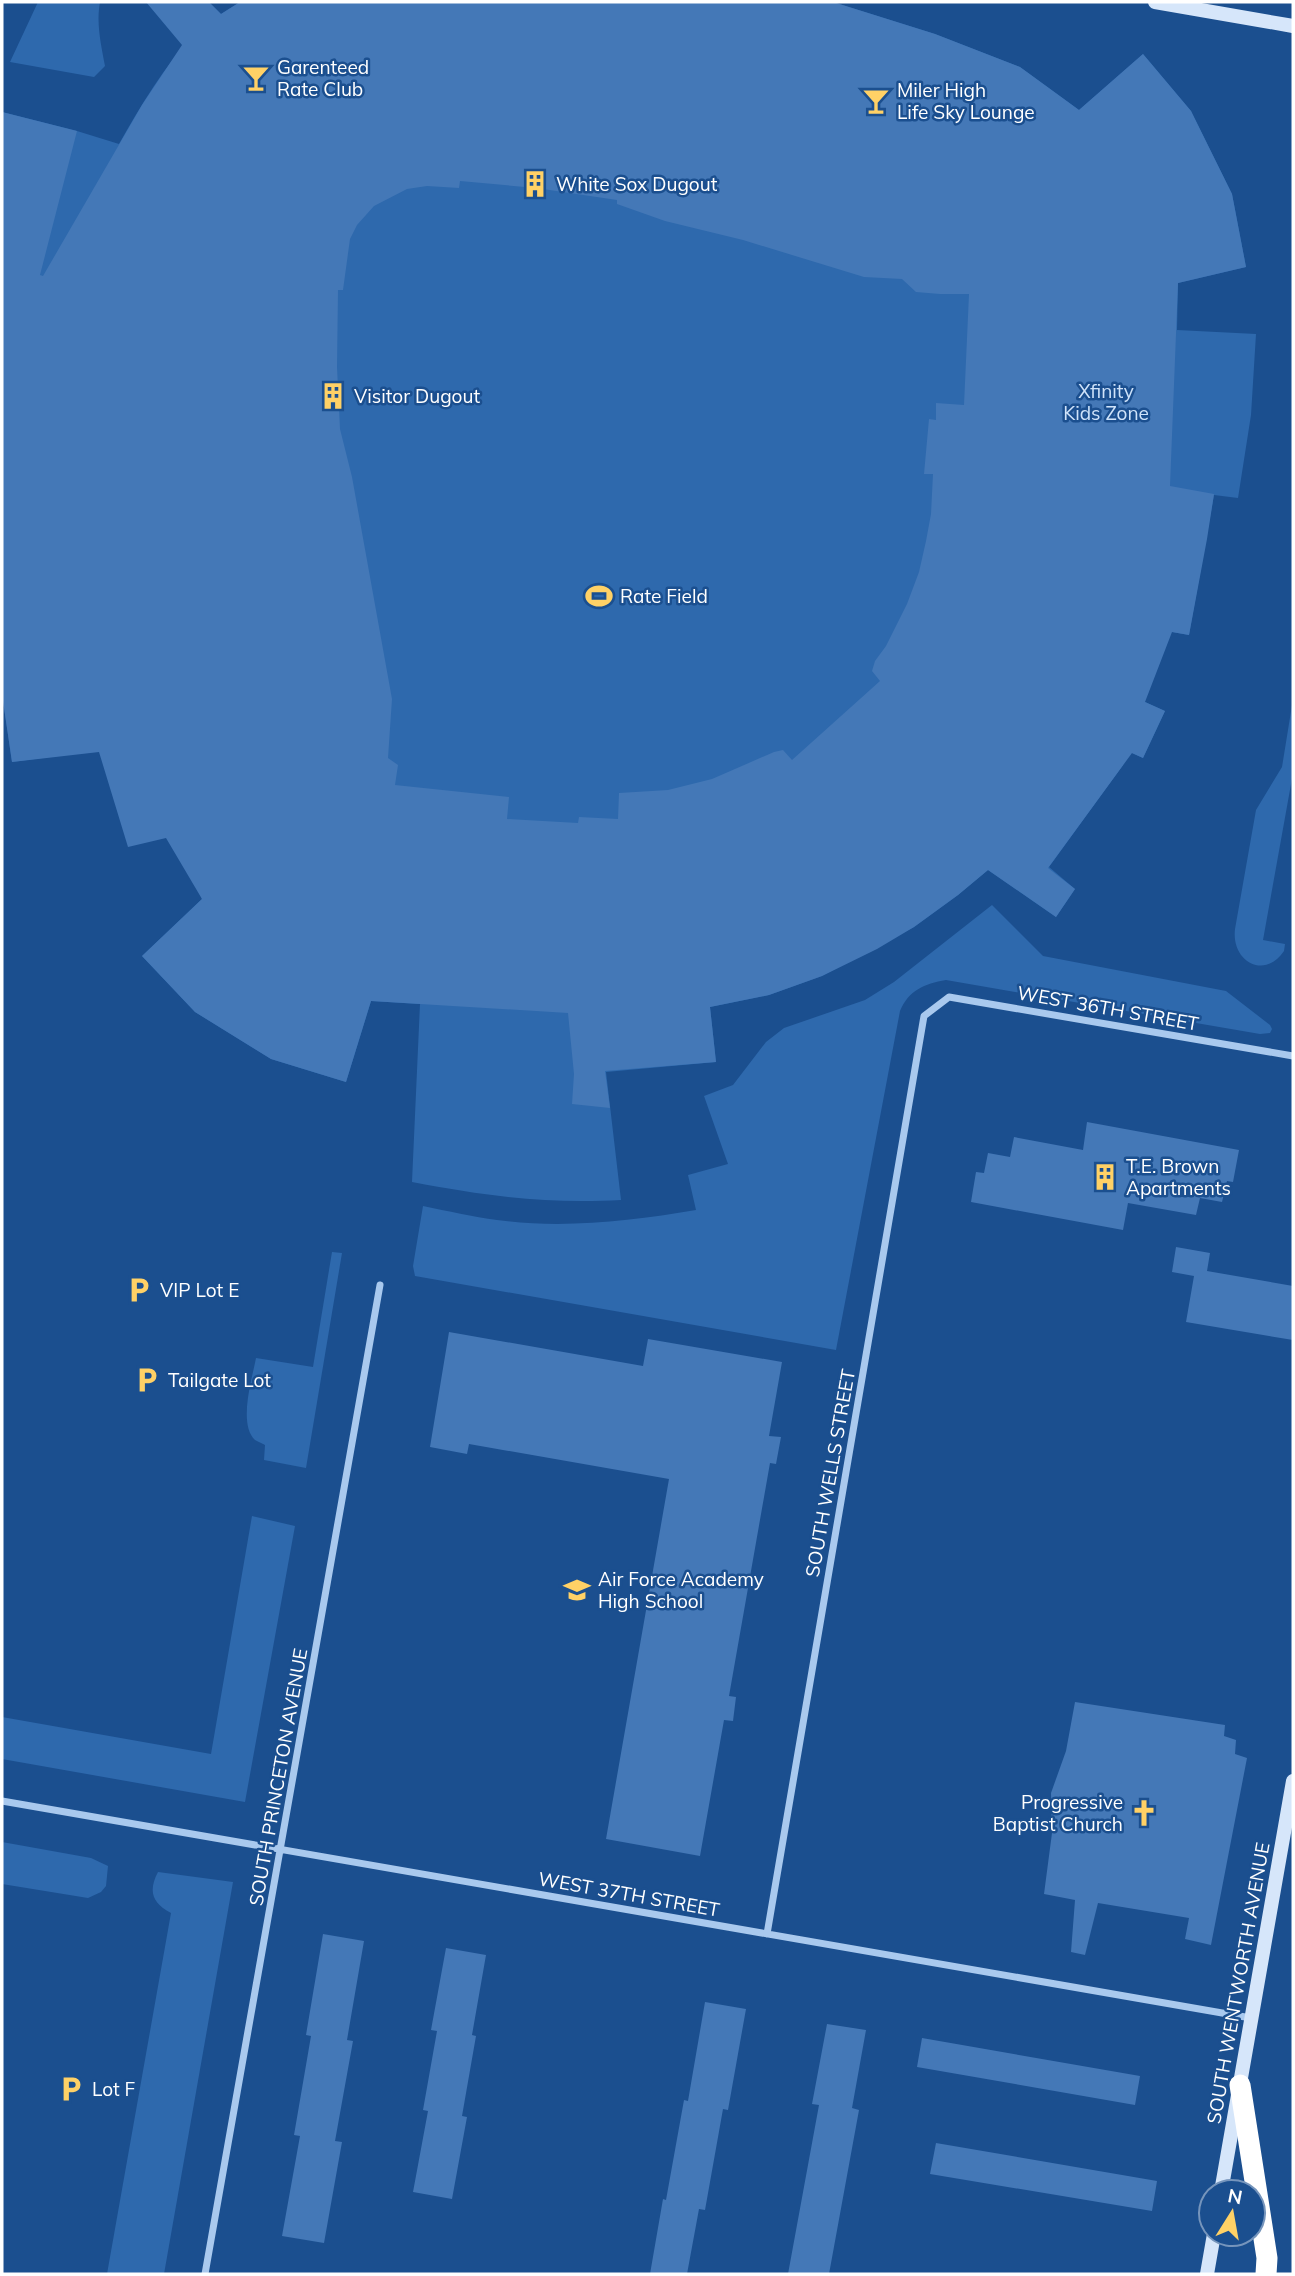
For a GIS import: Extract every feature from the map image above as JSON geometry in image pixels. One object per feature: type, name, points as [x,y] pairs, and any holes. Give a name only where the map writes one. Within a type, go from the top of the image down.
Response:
[{"type":"highway","points":[[1240,2085],[1267,2258],[1266,2274]]},
{"type":"main road","points":[[1155,2],[1293,26]]},
{"type":"main road","name":"SOUTH WENTWORTH AVENUE","points":[[1223,2178],[1293,1781]]},
{"type":"main road","points":[[1207,2274],[1212,2248]]},
{"type":"street","name":"WEST 36TH STREET","points":[[924,1016],[949,996],[1293,1056]]},
{"type":"street","name":"SOUTH WELLS STREET","points":[[767,1934],[924,1016]]},
{"type":"street","name":"SOUTH PRINCETON AVENUE","points":[[205,2274],[380,1285]]},
{"type":"street","name":"WEST 37TH STREET","points":[[2,1801],[1252,2018]]},
{"type":"green space","points":[[38,2],[100,2],[99,26],[105,66],[94,77],[10,62]]},
{"type":"green space","name":"Rate Field","points":[[147,2],[209,2],[221,14],[240,2],[833,2],[935,34],[1020,67],[1079,110],[1143,54],[1191,111],[1232,194],[1246,267],[1178,283],[1177,330],[1256,334],[1251,415],[1238,498],[1214,495],[1189,635],[1138,626],[1145,702],[1165,711],[1143,758],[1098,738],[1123,765],[1049,867],[1075,889],[1056,917],[988,870],[914,927],[822,976],[769,995],[710,1007],[716,1062],[606,1072],[621,1200],[516,1198],[412,1182],[420,1004],[371,1001],[346,1082],[271,1059],[195,1012],[142,956],[202,899],[142,745],[12,762],[2,694],[2,112],[119,144],[154,87],[194,34]]},
{"type":"green space","points":[[1293,699],[1293,773],[1263,940],[1285,944],[1284,951],[1276,960],[1259,965],[1244,958],[1238,950],[1235,929],[1256,810],[1282,767]]},
{"type":"green space","points":[[992,905],[1043,956],[1226,991],[1272,1029],[1270,1033],[1260,1034],[946,980],[924,986],[913,993],[900,1011],[836,1350],[415,1276],[413,1266],[423,1206],[488,1219],[547,1224],[622,1220],[696,1210],[688,1175],[728,1164],[704,1096],[733,1085],[766,1042],[784,1028],[865,1000],[894,982]]},
{"type":"green space","points":[[332,1252],[342,1253],[306,1468],[264,1460],[265,1445],[255,1440],[247,1423],[256,1358],[313,1367]]},
{"type":"green space","points":[[252,1516],[295,1526],[245,1802],[2,1759],[2,1717],[211,1754]]},
{"type":"green space","points":[[2,1842],[91,1858],[108,1866],[106,1886],[101,1892],[88,1898],[2,1884]]},
{"type":"green space","points":[[158,1872],[233,1882],[164,2274],[107,2274],[171,1913],[156,1901],[154,1896],[153,1885]]},
{"type":"building","name":"Rate Field","points":[[146,2],[209,2],[221,14],[240,2],[833,2],[935,34],[1020,67],[1079,110],[1143,54],[1191,111],[1232,194],[1246,267],[1178,283],[1170,486],[1214,494],[1189,635],[1172,632],[1145,702],[1165,711],[1143,758],[1132,753],[1048,868],[1075,889],[1056,917],[988,870],[914,927],[877,949],[822,976],[769,995],[710,1007],[716,1062],[605,1071],[610,1108],[572,1104],[574,1074],[568,1013],[371,1001],[346,1082],[271,1059],[195,1012],[142,956],[202,899],[166,838],[128,847],[99,752],[12,762],[2,694],[2,112],[77,131],[40,275],[43,276],[142,105],[182,45]],"holes":[[[460,181],[536,188],[617,200],[617,204],[665,221],[743,240],[864,277],[902,279],[916,292],[969,294],[964,405],[936,403],[936,420],[929,419],[924,474],[933,474],[931,514],[926,541],[919,572],[907,604],[886,646],[875,661],[872,671],[880,681],[792,760],[783,750],[712,779],[668,790],[619,793],[618,819],[579,817],[578,823],[507,819],[509,797],[395,785],[398,765],[388,758],[392,699],[352,477],[340,429],[337,367],[338,290],[343,290],[350,239],[357,225],[374,206],[407,189],[427,186],[459,188]]]},
{"type":"building","name":"T.E. Brown Apartments","points":[[1087,1122],[1239,1150],[1233,1182],[1227,1181],[1222,1202],[1200,1198],[1196,1215],[1128,1203],[1123,1230],[971,1202],[976,1172],[984,1173],[988,1153],[1010,1157],[1014,1137],[1083,1150]]},
{"type":"building","points":[[1176,1247],[1210,1253],[1207,1271],[1293,1286],[1293,1340],[1186,1322],[1194,1276],[1172,1272]]},
{"type":"building","points":[[449,1332],[643,1366],[648,1339],[782,1362],[769,1436],[781,1437],[776,1464],[770,1463],[729,1696],[736,1697],[733,1721],[724,1720],[700,1856],[606,1839],[669,1479],[469,1444],[467,1454],[430,1447]]},
{"type":"building","name":"Progressive Baptist Church","points":[[1075,1702],[1225,1725],[1224,1736],[1236,1740],[1235,1754],[1247,1758],[1211,1945],[1185,1939],[1189,1918],[1098,1903],[1085,1955],[1071,1952],[1075,1900],[1044,1894],[1052,1833],[1051,1793],[1066,1751]]},
{"type":"building","points":[[323,1934],[364,1941],[347,2040],[353,2041],[335,2141],[342,2142],[324,2243],[282,2236],[300,2136],[294,2135],[311,2036],[306,2035]]},
{"type":"building","points":[[446,1948],[486,1955],[462,2116],[467,2117],[452,2199],[413,2192],[428,2111],[423,2110],[437,2031],[431,2030]]},
{"type":"building","points":[[705,2002],[746,2009],[728,2110],[723,2109],[705,2210],[699,2209],[687,2274],[650,2274],[684,2100],[688,2101]]},
{"type":"building","points":[[827,2024],[866,2030],[852,2108],[859,2110],[829,2274],[788,2274],[819,2105],[812,2104]]},
{"type":"building","points":[[922,2038],[1140,2076],[1135,2105],[917,2067]]},
{"type":"building","points":[[936,2143],[1157,2181],[1152,2211],[930,2174]]},
{"type":"place","name":"Garenteed Rate Club","points":[[256,78]]},
{"type":"place","name":"Miler High Life Sky Lounge","points":[[876,101]]},
{"type":"place","name":"White Sox Dugout","points":[[535,184]]},
{"type":"place","name":"Visitor Dugout","points":[[333,396]]},
{"type":"place","name":"Rate Field","points":[[599,596]]},
{"type":"place","name":"T.E. Brown Apartments","points":[[1105,1177]]},
{"type":"place","name":"VIP Lot E","points":[[139,1290]]},
{"type":"place","name":"Tailgate Lot","points":[[147,1380]]},
{"type":"place","name":"Air Force Academy High School","points":[[577,1590]]},
{"type":"place","name":"Progressive Baptist Church","points":[[1144,1813]]},
{"type":"place","name":"Lot F","points":[[71,2089]]},
{"type":"park label","name":"Xfinity Kids Zone","points":[[1106,402]]}]
